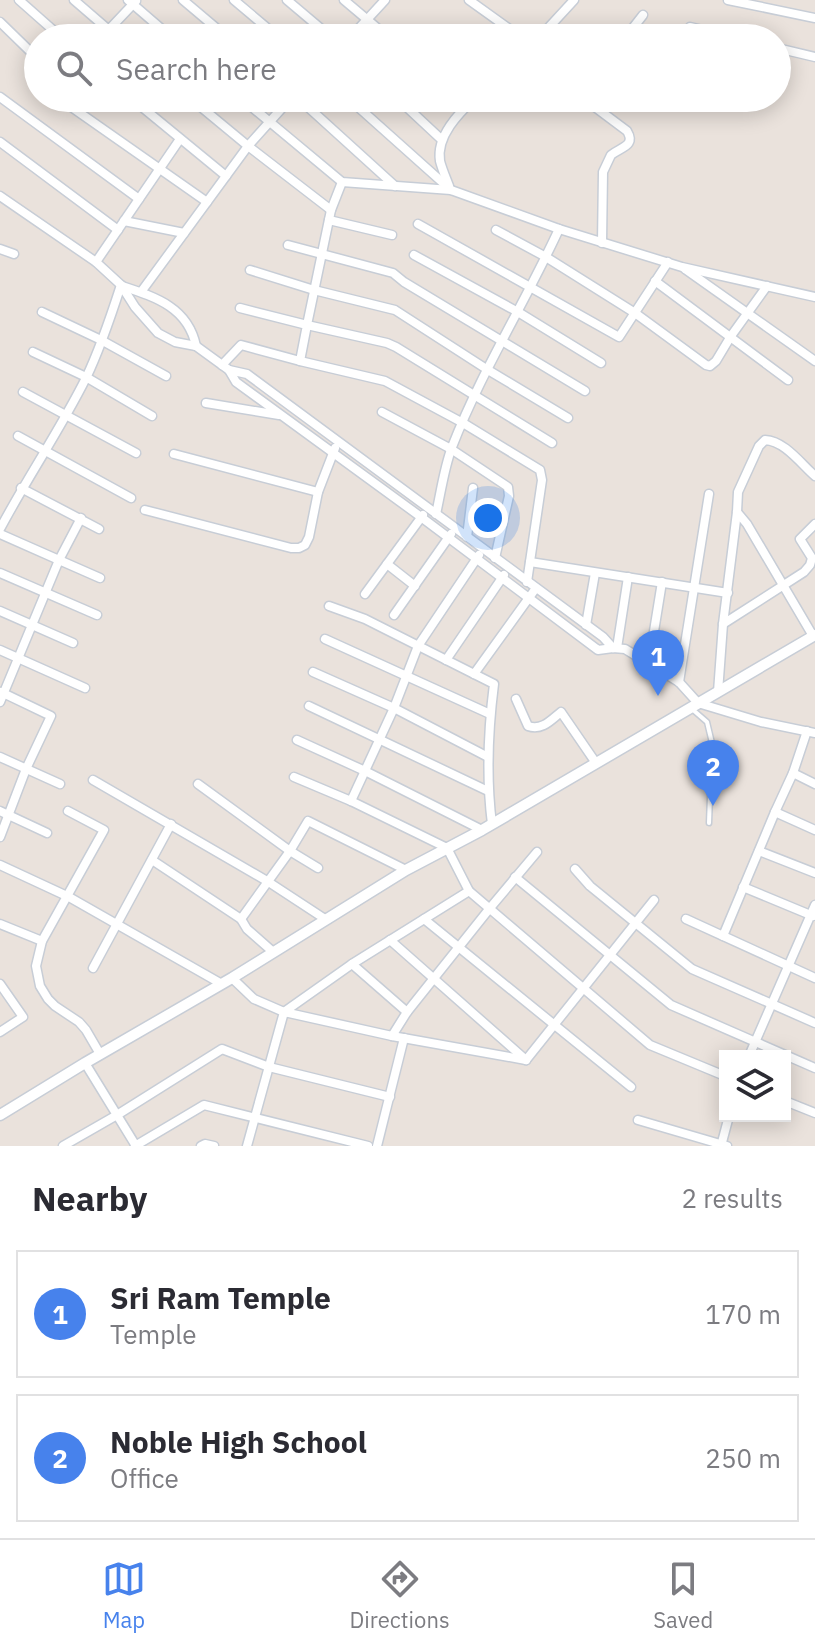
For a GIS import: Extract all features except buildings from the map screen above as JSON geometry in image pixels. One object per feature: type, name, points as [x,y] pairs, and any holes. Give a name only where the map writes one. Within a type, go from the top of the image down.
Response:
[{"type":"street","points":[[19,0],[46,24]]},
{"type":"street","points":[[74,0],[102,24]]},
{"type":"street","points":[[183,0],[211,24]]},
{"type":"street","points":[[234,0],[262,24]]},
{"type":"street","points":[[344,0],[372,24]]},
{"type":"street","points":[[363,24],[385,0]]},
{"type":"street","points":[[469,0],[502,24]]},
{"type":"street","points":[[552,24],[574,0]]},
{"type":"street","points":[[728,0],[815,18]]},
{"type":"street","points":[[114,24],[132,1],[157,24]]},
{"type":"street","points":[[292,2],[316,24]]},
{"type":"street","points":[[636,24],[643,15]]},
{"type":"street","points":[[0,22],[24,45]]},
{"type":"street","points":[[791,51],[815,57]]},
{"type":"street","points":[[1,100],[139,199]]},
{"type":"street","points":[[79,112],[207,202]]},
{"type":"street","points":[[148,112],[226,176]]},
{"type":"street","points":[[207,112],[331,210]]},
{"type":"street","points":[[257,112],[342,182],[451,190],[559,229],[682,267],[815,297]]},
{"type":"street","points":[[141,292],[248,146],[278,112]]},
{"type":"street","points":[[313,112],[395,186]]},
{"type":"street","points":[[364,112],[451,190]]},
{"type":"street","points":[[412,112],[442,140]]},
{"type":"street","points":[[451,190],[440,163],[439,151],[442,140],[461,112]]},
{"type":"street","points":[[602,112],[627,131],[630,137],[626,147],[611,155],[603,172],[602,243]]},
{"type":"street","points":[[96,262],[180,139]]},
{"type":"street","points":[[0,142],[118,230]]},
{"type":"street","points":[[300,361],[331,210],[342,182]]},
{"type":"street","points":[[0,196],[96,262],[121,285],[158,333],[175,342],[196,346],[226,367],[247,374],[615,648]]},
{"type":"street","points":[[329,220],[392,235]]},
{"type":"street","points":[[124,221],[184,233]]},
{"type":"street","points":[[418,224],[619,337],[668,262]]},
{"type":"street","points":[[365,594],[421,517],[432,511],[451,449],[475,395],[559,229]]},
{"type":"street","points":[[496,230],[546,257],[635,313],[706,365],[714,364],[767,286]]},
{"type":"street","points":[[288,245],[393,273],[585,391]]},
{"type":"street","points":[[0,249],[14,254]]},
{"type":"street","points":[[414,255],[518,312],[601,363]]},
{"type":"street","points":[[682,267],[815,361]]},
{"type":"street","points":[[250,270],[395,310],[568,418]]},
{"type":"street","points":[[655,281],[788,380]]},
{"type":"street","points":[[121,285],[165,303],[181,315],[193,333],[196,346]]},
{"type":"street","points":[[100,578],[0,531],[21,488],[86,377],[121,285]]},
{"type":"street","points":[[240,308],[387,343],[552,443]]},
{"type":"street","points":[[42,312],[166,376]]},
{"type":"street","points":[[226,367],[241,345],[385,381],[463,423],[540,470],[527,582]]},
{"type":"street","points":[[33,352],[86,377],[152,416]]},
{"type":"street","points":[[226,367],[236,382],[598,650],[625,649],[649,662],[679,682],[694,705],[811,732],[723,936]]},
{"type":"street","points":[[23,392],[136,453]]},
{"type":"street","points":[[206,403],[304,417]]},
{"type":"street","points":[[382,412],[451,449],[508,487],[509,496],[495,558]]},
{"type":"street","points":[[18,436],[131,498]]},
{"type":"street","points":[[718,692],[738,492],[759,446],[765,440],[782,446],[815,476]]},
{"type":"street","points":[[145,510],[299,548],[305,545],[309,537],[318,492],[337,442]]},
{"type":"street","points":[[174,454],[318,492]]},
{"type":"street","points":[[21,488],[99,529]]},
{"type":"street","points":[[467,537],[473,488]]},
{"type":"street","points":[[679,682],[709,494]]},
{"type":"street","points":[[0,1115],[232,978],[406,870],[482,830],[814,636],[737,512]]},
{"type":"street","points":[[0,837],[4,813],[51,716],[1,696],[59,560],[81,518]]},
{"type":"street","points":[[723,624],[804,572],[812,558],[800,539],[815,524]]},
{"type":"street","points":[[394,615],[455,529]]},
{"type":"street","points":[[351,801],[394,708],[418,646],[483,549]]},
{"type":"street","points":[[530,562],[728,593]]},
{"type":"street","points":[[387,564],[415,586]]},
{"type":"street","points":[[446,660],[509,568]]},
{"type":"street","points":[[0,573],[97,615]]},
{"type":"street","points":[[586,625],[595,573]]},
{"type":"street","points":[[615,648],[628,577]]},
{"type":"street","points":[[649,662],[662,582]]},
{"type":"street","points":[[474,674],[536,588]]},
{"type":"street","points":[[329,606],[365,619],[494,684],[488,757],[492,824]]},
{"type":"street","points":[[0,611],[73,643]]},
{"type":"street","points":[[325,639],[490,714]]},
{"type":"street","points":[[0,650],[85,688]]},
{"type":"street","points":[[313,672],[394,708],[488,757]]},
{"type":"street","points":[[516,699],[528,726],[536,729],[561,712],[596,763]]},
{"type":"street","points":[[309,706],[488,791]]},
{"type":"street","points":[[297,740],[482,830]]},
{"type":"street","points":[[0,757],[60,784]]},
{"type":"street","points":[[793,773],[815,784]]},
{"type":"street","points":[[294,777],[447,848],[469,891],[650,1045],[719,1074]]},
{"type":"street","points":[[93,780],[267,881],[325,919]]},
{"type":"street","points":[[198,784],[318,868]]},
{"type":"street","points":[[68,811],[104,830],[42,941],[36,966],[40,986],[55,1006],[79,1022],[100,1054]]},
{"type":"street","points":[[775,812],[815,830]]},
{"type":"street","points":[[4,813],[47,833]]},
{"type":"street","points":[[241,919],[308,821],[406,870]]},
{"type":"street","points":[[93,968],[171,824]]},
{"type":"street","points":[[759,851],[815,873]]},
{"type":"street","points":[[392,1036],[407,1012],[537,852]]},
{"type":"street","points":[[152,860],[241,919],[247,929],[272,951]]},
{"type":"street","points":[[0,865],[69,897],[220,983]]},
{"type":"street","points":[[575,869],[590,886],[692,969],[815,1023]]},
{"type":"street","points":[[515,877],[671,1005],[815,1068]]},
{"type":"street","points":[[743,887],[813,916]]},
{"type":"street","points":[[247,1146],[284,1012],[352,964],[469,891]]},
{"type":"street","points":[[526,1060],[654,900]]},
{"type":"street","points":[[752,1050],[813,916],[815,905]]},
{"type":"street","points":[[424,919],[631,1087]]},
{"type":"street","points":[[686,919],[815,978]]},
{"type":"street","points":[[0,924],[42,941]]},
{"type":"street","points":[[390,940],[526,1060]]},
{"type":"street","points":[[352,964],[407,1012]]},
{"type":"street","points":[[232,978],[254,999],[284,1012],[392,1036],[526,1060]]},
{"type":"street","points":[[0,984],[23,1017],[0,1032]]},
{"type":"street","points":[[377,1146],[404,1038]]},
{"type":"street","points":[[63,1146],[222,1049],[269,1067],[390,1097]]},
{"type":"street","points":[[85,1063],[136,1146],[204,1105],[368,1146]]},
{"type":"street","points":[[791,1103],[815,1113]]},
{"type":"street","points":[[638,1120],[723,1145],[728,1122]]},
{"type":"street","points":[[201,1146],[214,1146]]},
{"type":"lane","points":[[694,705],[707,722],[712,743],[709,823]]},
{"type":"place","name":"Sri Ram Temple","points":[[658,696]]},
{"type":"place","name":"Noble High School","points":[[713,806]]}]
